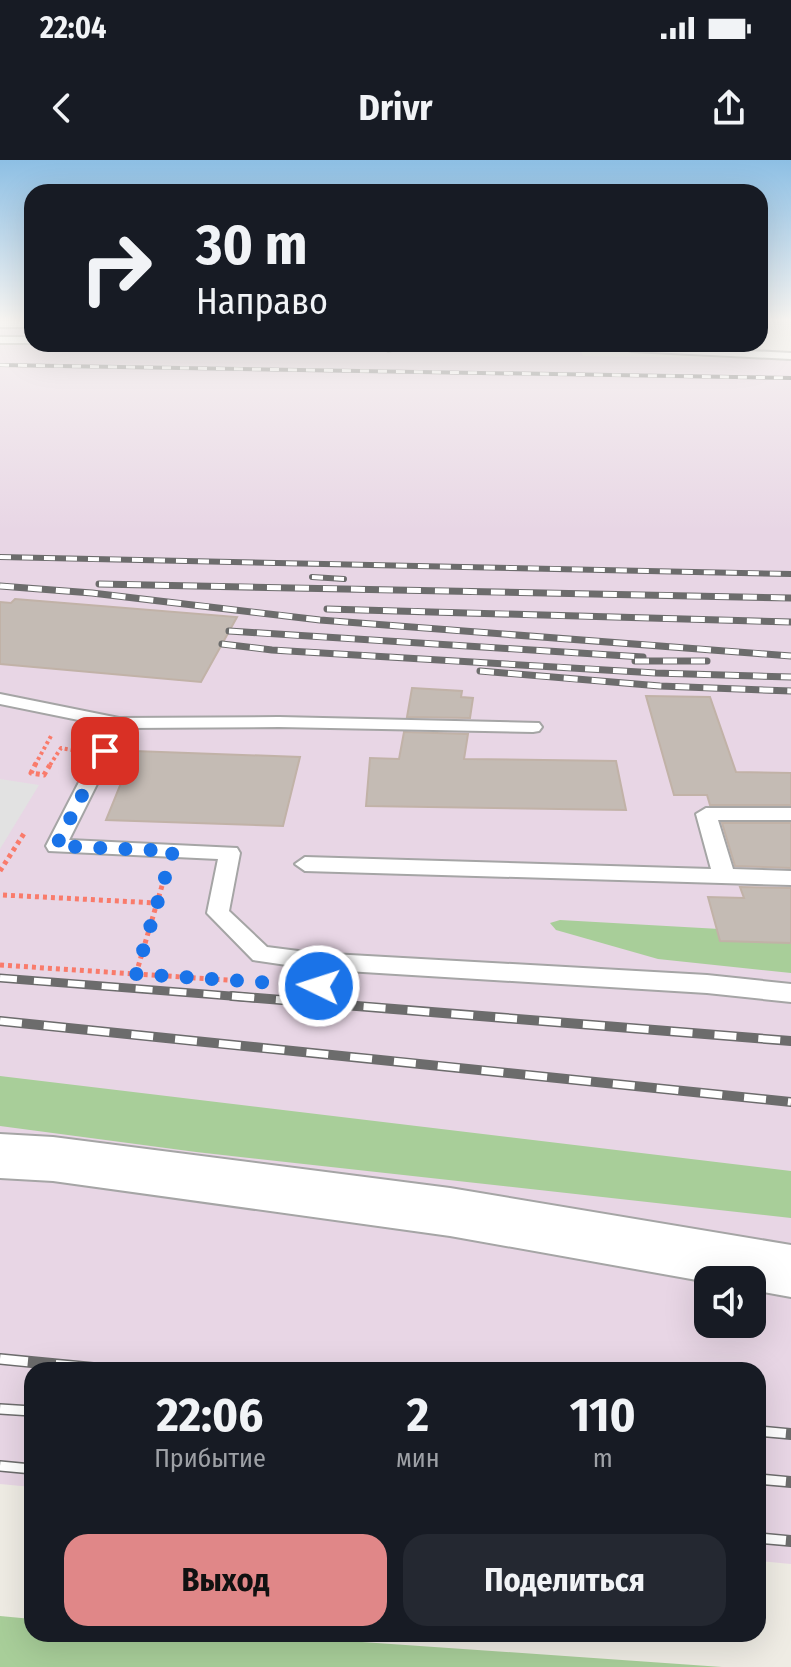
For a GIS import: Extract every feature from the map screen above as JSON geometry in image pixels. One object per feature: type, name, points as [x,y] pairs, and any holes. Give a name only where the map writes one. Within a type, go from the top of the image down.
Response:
[{"type":"street","points":[[0,1156],[53,1159],[450,1212],[791,1271]]},
{"type":"lane","points":[[0,699],[119,723],[279,722],[533,727]]},
{"type":"lane","points":[[119,723],[56,846],[230,853],[218,913],[261,954],[314,961],[707,984],[791,993]]},
{"type":"lane","points":[[724,876],[706,814],[791,814]]},
{"type":"lane","points":[[305,864],[791,878]]},
{"type":"path","points":[[44,775],[31,773],[64,712]]},
{"type":"path","points":[[136,974],[173,851]]},
{"type":"path","points":[[3,895],[157,903]]},
{"type":"path","points":[[0,965],[258,982]]},
{"type":"shaded area","points":[[0,390],[791,390],[791,1564],[766,1562],[766,1362],[24,1362],[24,1486],[0,1484]]},
{"type":"shaded area","points":[[0,779],[39,785],[0,849]]},
{"type":"green space","points":[[560,920],[791,933],[791,973],[658,959],[556,930],[550,923]]},
{"type":"green space","points":[[0,1076],[791,1171],[791,1218],[196,1152],[0,1126]]},
{"type":"green space","points":[[0,1616],[24,1618],[24,1642],[363,1642],[722,1667],[0,1667]]},
{"type":"building","points":[[15,599],[237,617],[201,682],[0,664],[0,602],[11,603]]},
{"type":"building","points":[[412,688],[462,691],[461,697],[473,698],[470,718],[407,717]]},
{"type":"building","points":[[646,696],[710,697],[736,772],[791,773],[791,805],[710,805],[707,795],[674,795]]},
{"type":"building","points":[[404,732],[468,734],[464,759],[616,761],[626,810],[366,806],[370,758],[399,759]]},
{"type":"building","points":[[134,751],[300,757],[283,826],[106,820]]},
{"type":"building","points":[[722,823],[791,823],[791,868],[735,866]]},
{"type":"building","points":[[740,887],[791,888],[791,943],[720,941],[708,897],[744,898]]},
{"type":"railway","points":[[0,557],[791,574]]},
{"type":"railway","points":[[312,577],[344,579]]},
{"type":"railway","points":[[99,584],[791,598]]},
{"type":"railway","points":[[0,586],[92,593],[320,620],[791,656]]},
{"type":"railway","points":[[327,609],[791,622]]},
{"type":"railway","points":[[229,631],[643,657]]},
{"type":"railway","points":[[222,644],[272,650],[656,673],[791,677]]},
{"type":"railway","points":[[635,661],[707,661]]},
{"type":"railway","points":[[480,671],[660,686],[791,691]]},
{"type":"railway","points":[[0,978],[252,998]]},
{"type":"railway","points":[[232,996],[252,998]]},
{"type":"railway","points":[[252,998],[257,998]]},
{"type":"railway","points":[[252,998],[791,1041]]},
{"type":"railway","points":[[0,1021],[791,1102]]},
{"type":"railway","points":[[0,1359],[31,1362]]},
{"type":"railway","points":[[0,1409],[24,1410]]},
{"type":"railway","points":[[766,1432],[791,1434]]},
{"type":"railway","points":[[0,1466],[24,1468]]},
{"type":"railway","points":[[766,1480],[791,1482]]},
{"type":"railway","points":[[766,1539],[791,1541]]},
{"type":"route","points":[[105,751],[56,846],[173,851],[136,974],[319,986]]}]
